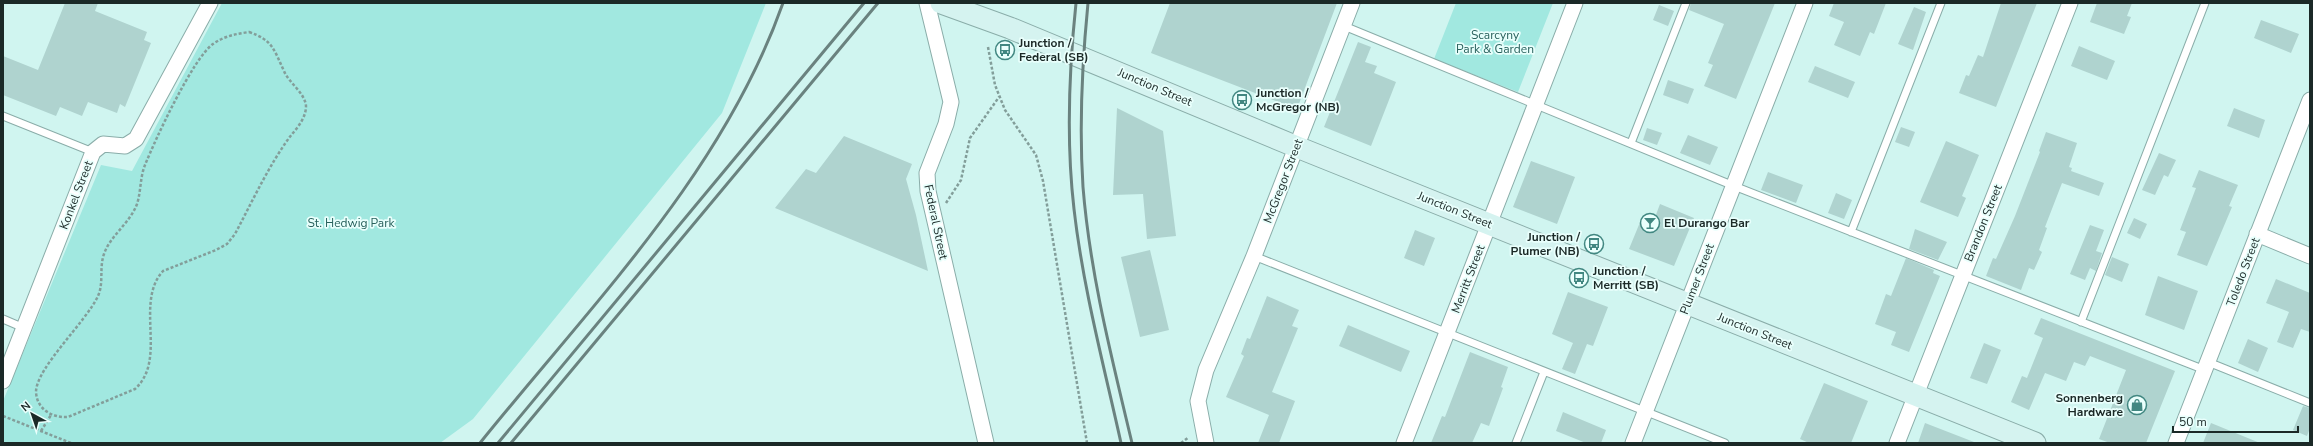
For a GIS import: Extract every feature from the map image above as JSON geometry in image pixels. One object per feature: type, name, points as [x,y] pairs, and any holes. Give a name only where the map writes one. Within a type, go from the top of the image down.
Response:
[{"type":"street","name":"Konkel Street","points":[[3,382],[93,152],[103,144],[125,146],[136,139],[210,3]]},
{"type":"street","name":"Federal Street","points":[[927,3],[951,102],[948,117],[927,173],[928,191],[986,443]]},
{"type":"street","name":"Junction Street","points":[[941,3],[1010,28],[1110,68],[1297,147],[2035,443]]},
{"type":"street","name":"McGregor Street","points":[[1206,443],[1198,401],[1200,389],[1211,357],[1254,256],[1297,147],[1352,3]]},
{"type":"street","name":"Merritt Street","points":[[1404,443],[1575,3]]},
{"type":"street","name":"Plumer Street","points":[[1633,443],[1805,3]]},
{"type":"street","name":"Brandon Street","points":[[1897,443],[2070,3]]},
{"type":"street","name":"Toledo Street","points":[[2176,443],[2310,100]]},
{"type":"street","points":[[2257,234],[2310,256]]},
{"type":"lane","points":[[1631,143],[1686,3]]},
{"type":"lane","points":[[1851,232],[1941,3]]},
{"type":"lane","points":[[2081,322],[2205,3]]},
{"type":"lane","points":[[1344,26],[1535,103],[1734,186],[1962,276],[2081,322],[2310,403]]},
{"type":"lane","points":[[3,116],[93,152]]},
{"type":"lane","points":[[1254,256],[1725,443]]},
{"type":"lane","points":[[3,320],[24,328]]},
{"type":"lane","points":[[1516,443],[1544,372]]},
{"type":"path","points":[[250,32],[262,36],[274,46],[287,78],[301,93],[306,106],[303,119],[278,153],[235,234],[227,244],[163,271],[156,279],[152,297],[150,360],[142,382],[135,389],[68,416],[58,417],[50,415],[39,401],[36,393],[38,382],[47,366],[91,311],[99,295],[104,254],[129,219],[137,203],[144,166],[189,74],[199,58],[212,44],[232,35],[250,32]]},
{"type":"path","points":[[988,47],[995,85],[1004,110],[1036,155],[1043,182],[1087,443]]},
{"type":"path","points":[[935,221],[961,180],[970,138],[999,96]]},
{"type":"path","points":[[41,431],[50,415]]},
{"type":"path","points":[[3,416],[71,443]]},
{"type":"green space","name":"St. Hedwig Park","points":[[222,3],[766,3],[722,113],[473,419],[440,443],[3,443],[3,401],[101,165],[132,171]]},
{"type":"green space","name":"Scarcyny Park & Garden","points":[[1456,3],[1553,3],[1518,92],[1434,59]]},
{"type":"building","points":[[65,3],[98,3],[95,11],[147,32],[144,40],[151,43],[125,107],[120,104],[117,113],[88,102],[82,116],[60,107],[56,116],[3,95],[3,56],[38,70]]},
{"type":"building","points":[[1170,3],[1337,3],[1297,109],[1151,53]]},
{"type":"building","points":[[1691,3],[1775,3],[1736,99],[1704,86],[1713,65],[1708,63],[1724,24],[1689,10]]},
{"type":"building","points":[[1834,3],[1886,3],[1874,34],[1870,32],[1860,56],[1834,45],[1844,22],[1829,16]]},
{"type":"building","points":[[2001,3],[2037,3],[1996,107],[1959,93],[1966,75],[1969,76],[1978,55],[1983,57]]},
{"type":"building","points":[[2097,3],[2132,3],[2127,16],[2131,17],[2124,34],[2090,22]]},
{"type":"building","points":[[1659,5],[1674,11],[1668,26],[1653,20]]},
{"type":"building","points":[[1914,7],[1926,12],[1913,50],[1898,44]]},
{"type":"building","points":[[2261,20],[2299,34],[2291,53],[2254,38]]},
{"type":"building","points":[[1358,42],[1371,47],[1365,62],[1377,66],[1374,73],[1396,82],[1371,146],[1324,127]]},
{"type":"building","points":[[2079,46],[2115,61],[2107,80],[2071,66]]},
{"type":"building","points":[[1815,66],[1855,82],[1848,98],[1808,82]]},
{"type":"building","points":[[1668,80],[1694,89],[1688,104],[1663,95]]},
{"type":"building","points":[[1117,108],[1163,131],[1176,236],[1147,239],[1143,194],[1113,195]]},
{"type":"building","points":[[2234,108],[2265,120],[2259,138],[2227,126]]},
{"type":"building","points":[[1901,127],[1915,132],[1909,147],[1895,142]]},
{"type":"building","points":[[1647,128],[1662,133],[1657,145],[1643,140]]},
{"type":"building","points":[[2046,132],[2077,143],[2069,167],[2072,168],[2071,171],[2104,183],[2099,196],[2062,183],[2045,227],[2047,228],[2039,250],[2042,252],[2034,270],[2029,268],[2021,290],[1986,276],[1993,258],[1996,259],[2015,216],[2040,152],[2039,151]]},
{"type":"building","points":[[1688,135],[1718,147],[1710,165],[1680,153]]},
{"type":"building","points":[[844,136],[912,164],[906,179],[916,215],[928,271],[775,208],[806,169],[816,173]]},
{"type":"building","points":[[1946,141],[1979,155],[1962,196],[1966,198],[1958,217],[1920,202]]},
{"type":"building","points":[[2159,153],[2176,160],[2168,177],[2164,175],[2155,195],[2142,190]]},
{"type":"building","points":[[1531,161],[1575,177],[1557,224],[1513,207]]},
{"type":"building","points":[[2199,170],[2238,185],[2229,206],[2232,207],[2207,266],[2177,255],[2186,232],[2180,230],[2196,188],[2192,187]]},
{"type":"building","points":[[1768,172],[1803,185],[1796,203],[1761,190]]},
{"type":"building","points":[[1836,193],[1852,200],[1844,219],[1828,213]]},
{"type":"building","points":[[1660,204],[1694,218],[1674,266],[1629,249],[1643,215],[1654,220]]},
{"type":"building","points":[[2134,218],[2147,224],[2140,239],[2127,233]]},
{"type":"building","points":[[2090,225],[2104,230],[2096,251],[2102,253],[2096,271],[2090,268],[2085,280],[2070,274]]},
{"type":"building","points":[[1915,229],[1947,242],[1938,260],[1909,249]]},
{"type":"building","points":[[1415,230],[1435,238],[1424,266],[1404,258]]},
{"type":"building","points":[[1150,250],[1169,330],[1140,337],[1121,257]]},
{"type":"building","points":[[2112,257],[2129,264],[2122,282],[2105,275]]},
{"type":"building","points":[[1906,258],[1934,270],[1933,273],[1940,276],[1909,352],[1891,345],[1896,332],[1875,324],[1886,294],[1891,296]]},
{"type":"building","points":[[2158,276],[2198,291],[2184,330],[2145,315]]},
{"type":"building","points":[[2276,279],[2310,293],[2310,332],[2301,329],[2293,348],[2277,342],[2289,312],[2266,303]]},
{"type":"building","points":[[1568,292],[1608,307],[1593,346],[1587,344],[1575,374],[1562,369],[1573,343],[1552,334]]},
{"type":"building","points":[[1267,296],[1299,310],[1292,326],[1298,328],[1272,392],[1295,401],[1279,443],[1258,443],[1269,415],[1226,397],[1244,356],[1241,354],[1247,338],[1250,339]]},
{"type":"building","name":"Sonnenberg Hardware","points":[[2041,318],[2175,371],[2146,443],[2110,443],[2099,439],[2126,370],[2090,356],[2085,366],[2074,362],[2066,381],[2045,373],[2029,410],[2011,402],[2022,376],[2027,378],[2043,338],[2034,334]]},
{"type":"building","points":[[1348,325],[1410,351],[1401,372],[1339,346]]},
{"type":"building","points":[[2248,339],[2268,348],[2258,372],[2238,363]]},
{"type":"building","points":[[1984,343],[2001,350],[1987,384],[1970,378]]},
{"type":"building","points":[[1470,352],[1508,367],[1501,387],[1503,388],[1489,426],[1481,423],[1472,443],[1431,443],[1442,416],[1445,417]]},
{"type":"building","points":[[1824,383],[1868,401],[1851,443],[1809,443],[1800,439]]},
{"type":"building","points":[[2303,406],[2310,408],[2310,428],[2307,436],[2293,430]]},
{"type":"building","points":[[1563,412],[1606,430],[1601,443],[1586,443],[1556,431]]},
{"type":"building","points":[[1925,423],[1974,442],[1974,443],[1918,443]]},
{"type":"building","points":[[2211,423],[2260,443],[2203,443]]},
{"type":"railway","points":[[480,443],[609,288],[651,235],[690,181],[726,124],[757,65],[783,3]]},
{"type":"railway","points":[[498,443],[864,3]]},
{"type":"railway","points":[[511,443],[878,3]]},
{"type":"railway","points":[[1076,3],[1069,106],[1070,158],[1074,209],[1088,297],[1121,443]]},
{"type":"railway","points":[[1088,3],[1084,49],[1081,141],[1086,220],[1096,284],[1132,443]]},
{"type":"place","name":"Junction / Federal (SB)","points":[[1005,50]]},
{"type":"place","name":"Junction / McGregor (NB)","points":[[1242,100]]},
{"type":"place","name":"El Durango Bar","points":[[1650,223]]},
{"type":"place","name":"Junction / Plumer (NB)","points":[[1594,244]]},
{"type":"place","name":"Junction / Merritt (SB)","points":[[1579,278]]},
{"type":"place","name":"Sonnenberg Hardware","points":[[2137,405]]}]
